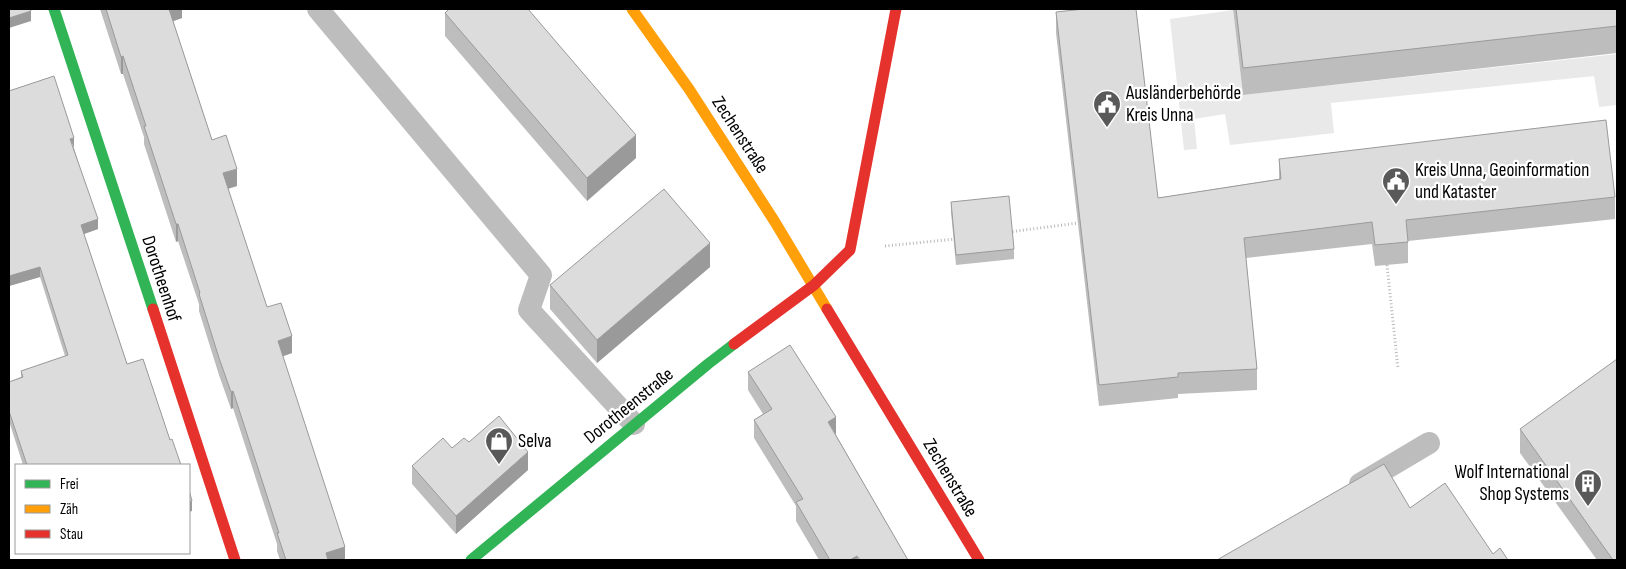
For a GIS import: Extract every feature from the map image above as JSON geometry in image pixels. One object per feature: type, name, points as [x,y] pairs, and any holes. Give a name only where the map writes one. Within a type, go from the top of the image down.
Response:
[{"type":"street","name":"Dorotheenhof","points":[[54,9],[235,560]]},
{"type":"street","name":"Zechenstraße","points":[[632,9],[730,150],[814,285],[979,560]]},
{"type":"street","points":[[814,285],[850,250],[896,9]]},
{"type":"street","name":"Dorotheenstraße","points":[[471,560],[708,364],[814,285]]},
{"type":"lane","points":[[318,9],[542,275],[529,310],[634,424]]},
{"type":"lane","points":[[1346,492],[1429,443]]},
{"type":"path","points":[[1005,232],[1078,223]]},
{"type":"path","points":[[850,250],[960,238]]},
{"type":"path","points":[[1387,265],[1398,368]]},
{"type":"shaded area","points":[[1233,10],[1243,95],[1617,54],[1617,105],[1599,107],[1594,76],[1331,103],[1334,133],[1230,145],[1225,114],[1194,119],[1197,149],[1184,150],[1170,19]]},
{"type":"building","points":[[9,9],[30,9],[31,11],[9,18]]},
{"type":"building","points":[[106,9],[169,9],[212,140],[226,135],[237,169],[223,173],[267,307],[281,303],[292,336],[278,341],[345,547],[326,553],[328,560],[286,560],[233,391],[231,392],[219,358],[178,224],[176,224],[144,126],[146,126]]},
{"type":"building","points":[[449,9],[528,9],[636,135],[587,178],[445,13]]},
{"type":"building","points":[[1084,9],[1136,9],[1158,198],[1281,179],[1279,159],[1606,120],[1615,197],[1406,220],[1408,242],[1375,245],[1372,222],[1244,238],[1257,369],[1178,373],[1178,377],[1099,385],[1056,12]]},
{"type":"building","points":[[1236,9],[1617,9],[1617,26],[1243,68]]},
{"type":"building","points":[[54,76],[74,138],[70,139],[98,219],[81,225],[127,364],[143,359],[170,440],[172,439],[181,464],[27,464],[9,411],[9,382],[23,377],[21,371],[68,355],[40,267],[9,276],[9,91]]},
{"type":"building","points":[[664,189],[710,243],[597,340],[550,285]]},
{"type":"building","points":[[1009,196],[1014,249],[956,255],[951,202]]},
{"type":"building","points":[[790,345],[836,417],[828,422],[908,560],[860,560],[857,556],[850,560],[830,560],[796,502],[803,499],[754,420],[772,409],[748,372]]},
{"type":"building","name":"Wolf International Shop Systems","points":[[1617,359],[1617,560],[1613,560],[1520,429]]},
{"type":"building","points":[[499,416],[528,452],[456,516],[412,466],[443,438],[452,448],[464,438],[469,442]]},
{"type":"building","points":[[1384,464],[1410,508],[1445,483],[1493,554],[1500,548],[1508,560],[1217,560]]},
{"type":"traffic: fast","points":[[54,9],[153,309]]},
{"type":"traffic: fast","points":[[471,560],[734,344]]},
{"type":"traffic: slow","points":[[632,9],[689,89],[775,222],[827,309]]},
{"type":"traffic: jam","points":[[734,344],[814,285],[850,250],[896,9]]},
{"type":"traffic: jam","points":[[153,309],[235,560]]},
{"type":"traffic: jam","points":[[827,309],[979,560]]},
{"type":"place","name":"Ausländerbehörde Kreis Unna","points":[[1107,128]]},
{"type":"place","name":"Kreis Unna, Geoinformation und Kataster","points":[[1396,205]]},
{"type":"place","name":"Selva","points":[[499,465]]},
{"type":"place","name":"Wolf International Shop Systems","points":[[1588,507]]}]
